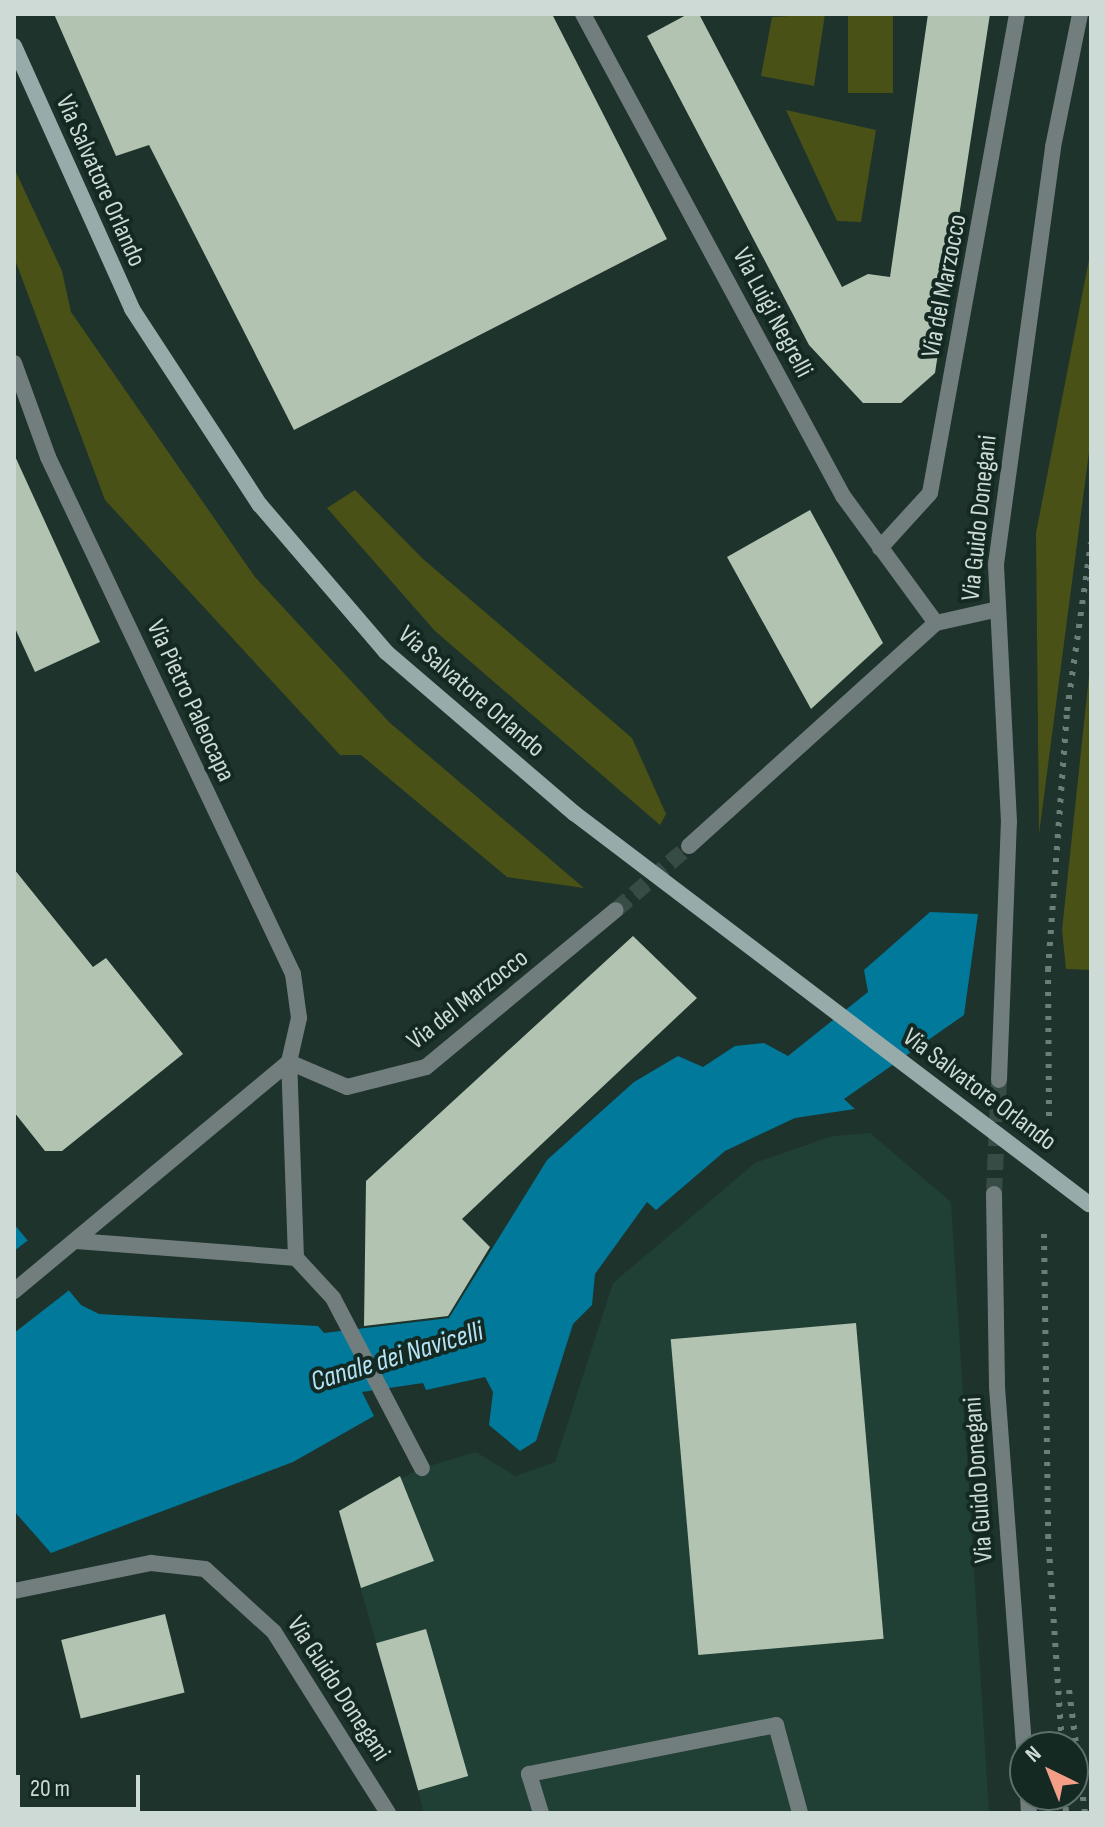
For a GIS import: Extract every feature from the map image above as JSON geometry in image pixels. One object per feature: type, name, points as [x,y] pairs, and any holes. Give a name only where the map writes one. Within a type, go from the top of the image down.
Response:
[{"type":"main road","name":"Via Salvatore Orlando","points":[[14,46],[132,309],[260,505],[386,652],[574,813],[1091,1205]]},
{"type":"street","name":"Via Luigi Negrelli","points":[[583,14],[843,496],[936,623]]},
{"type":"street","name":"Via del Marzocco","points":[[880,548],[930,493],[1017,14]]},
{"type":"street","name":"Via Guido Donegani","points":[[999,1080],[1009,822],[994,610],[1051,162],[1080,14]]},
{"type":"street","name":"Via Pietro Paleocapa","points":[[14,363],[48,457],[293,974],[299,1035],[289,1062]]},
{"type":"street","points":[[689,846],[936,623],[994,610]]},
{"type":"street","name":"Via del Marzocco","points":[[289,1062],[347,1087],[426,1067],[616,910]]},
{"type":"street","points":[[14,1291],[289,1062]]},
{"type":"street","points":[[289,1062],[296,1258],[343,1320],[393,1401],[422,1468]]},
{"type":"street","name":"Via Guido Donegani","points":[[994,1194],[997,1387],[1023,1731]]},
{"type":"street","points":[[76,1241],[296,1258]]},
{"type":"street","name":"Via Guido Donegani","points":[[14,1591],[151,1563],[205,1569],[274,1632],[388,1813]]},
{"type":"street","points":[[541,1813],[529,1774],[776,1725],[800,1813]]},
{"type":"shaded area","points":[[870,1133],[951,1202],[989,1813],[424,1813],[339,1511],[422,1468],[476,1452],[516,1476],[555,1462],[613,1283],[755,1163],[832,1136]]},
{"type":"green space","points":[[825,14],[814,86],[761,76],[772,17]]},
{"type":"green space","points":[[848,14],[893,14],[893,93],[848,93]]},
{"type":"green space","points":[[786,110],[876,130],[861,222],[837,221]]},
{"type":"green space","points":[[14,168],[62,271],[71,312],[255,577],[389,722],[584,888],[507,877],[361,755],[340,755],[105,500],[14,257]]},
{"type":"green space","points":[[1091,249],[1091,437],[1039,834],[1036,533]]},
{"type":"green space","points":[[355,490],[423,559],[632,738],[666,814],[660,825],[435,631],[327,508]]},
{"type":"green space","points":[[1091,657],[1091,970],[1066,969],[1062,930]]},
{"type":"water","name":"Canale dei Navicelli","points":[[930,912],[978,914],[964,1015],[844,1099],[855,1109],[795,1118],[725,1151],[656,1210],[647,1202],[595,1274],[592,1305],[573,1324],[536,1441],[520,1451],[489,1425],[493,1392],[485,1377],[426,1390],[423,1383],[362,1392],[374,1416],[293,1462],[51,1553],[14,1511],[14,1224],[81,1305],[99,1314],[318,1326],[324,1333],[449,1318],[547,1160],[634,1082],[678,1056],[703,1067],[735,1046],[764,1043],[788,1056],[868,992],[864,970]]},
{"type":"pier","points":[[31,1238],[72,1288],[14,1333],[14,1251]]},
{"type":"building","points":[[54,14],[552,14],[667,239],[294,430],[149,145],[116,156]]},
{"type":"building","points":[[688,14],[699,14],[842,287],[868,274],[890,277],[928,14],[990,14],[935,373],[901,403],[863,403],[809,345],[647,36]]},
{"type":"building","points":[[14,454],[100,642],[35,672],[14,626]]},
{"type":"building","points":[[810,510],[883,643],[811,709],[727,557]]},
{"type":"building","points":[[14,869],[93,967],[106,958],[183,1054],[62,1151],[45,1151],[14,1112]]},
{"type":"building","points":[[633,936],[697,998],[462,1219],[490,1247],[448,1316],[364,1326],[366,1181]]},
{"type":"building","points":[[856,1323],[884,1639],[698,1655],[671,1339]]},
{"type":"building","points":[[400,1476],[434,1561],[361,1588],[339,1511]]},
{"type":"building","points":[[165,1614],[185,1693],[81,1718],[61,1640]]},
{"type":"building","points":[[426,1629],[468,1776],[418,1790],[376,1643]]},
{"type":"tunnel","points":[[616,910],[689,846]]},
{"type":"tunnel","points":[[994,1194],[999,1080]]},
{"type":"railway","points":[[1049,1116],[1048,970],[1067,711],[1091,543]]},
{"type":"railway","points":[[1044,1234],[1048,1535],[1061,1731]]},
{"type":"railway","points":[[1069,1690],[1085,1813]]}]
